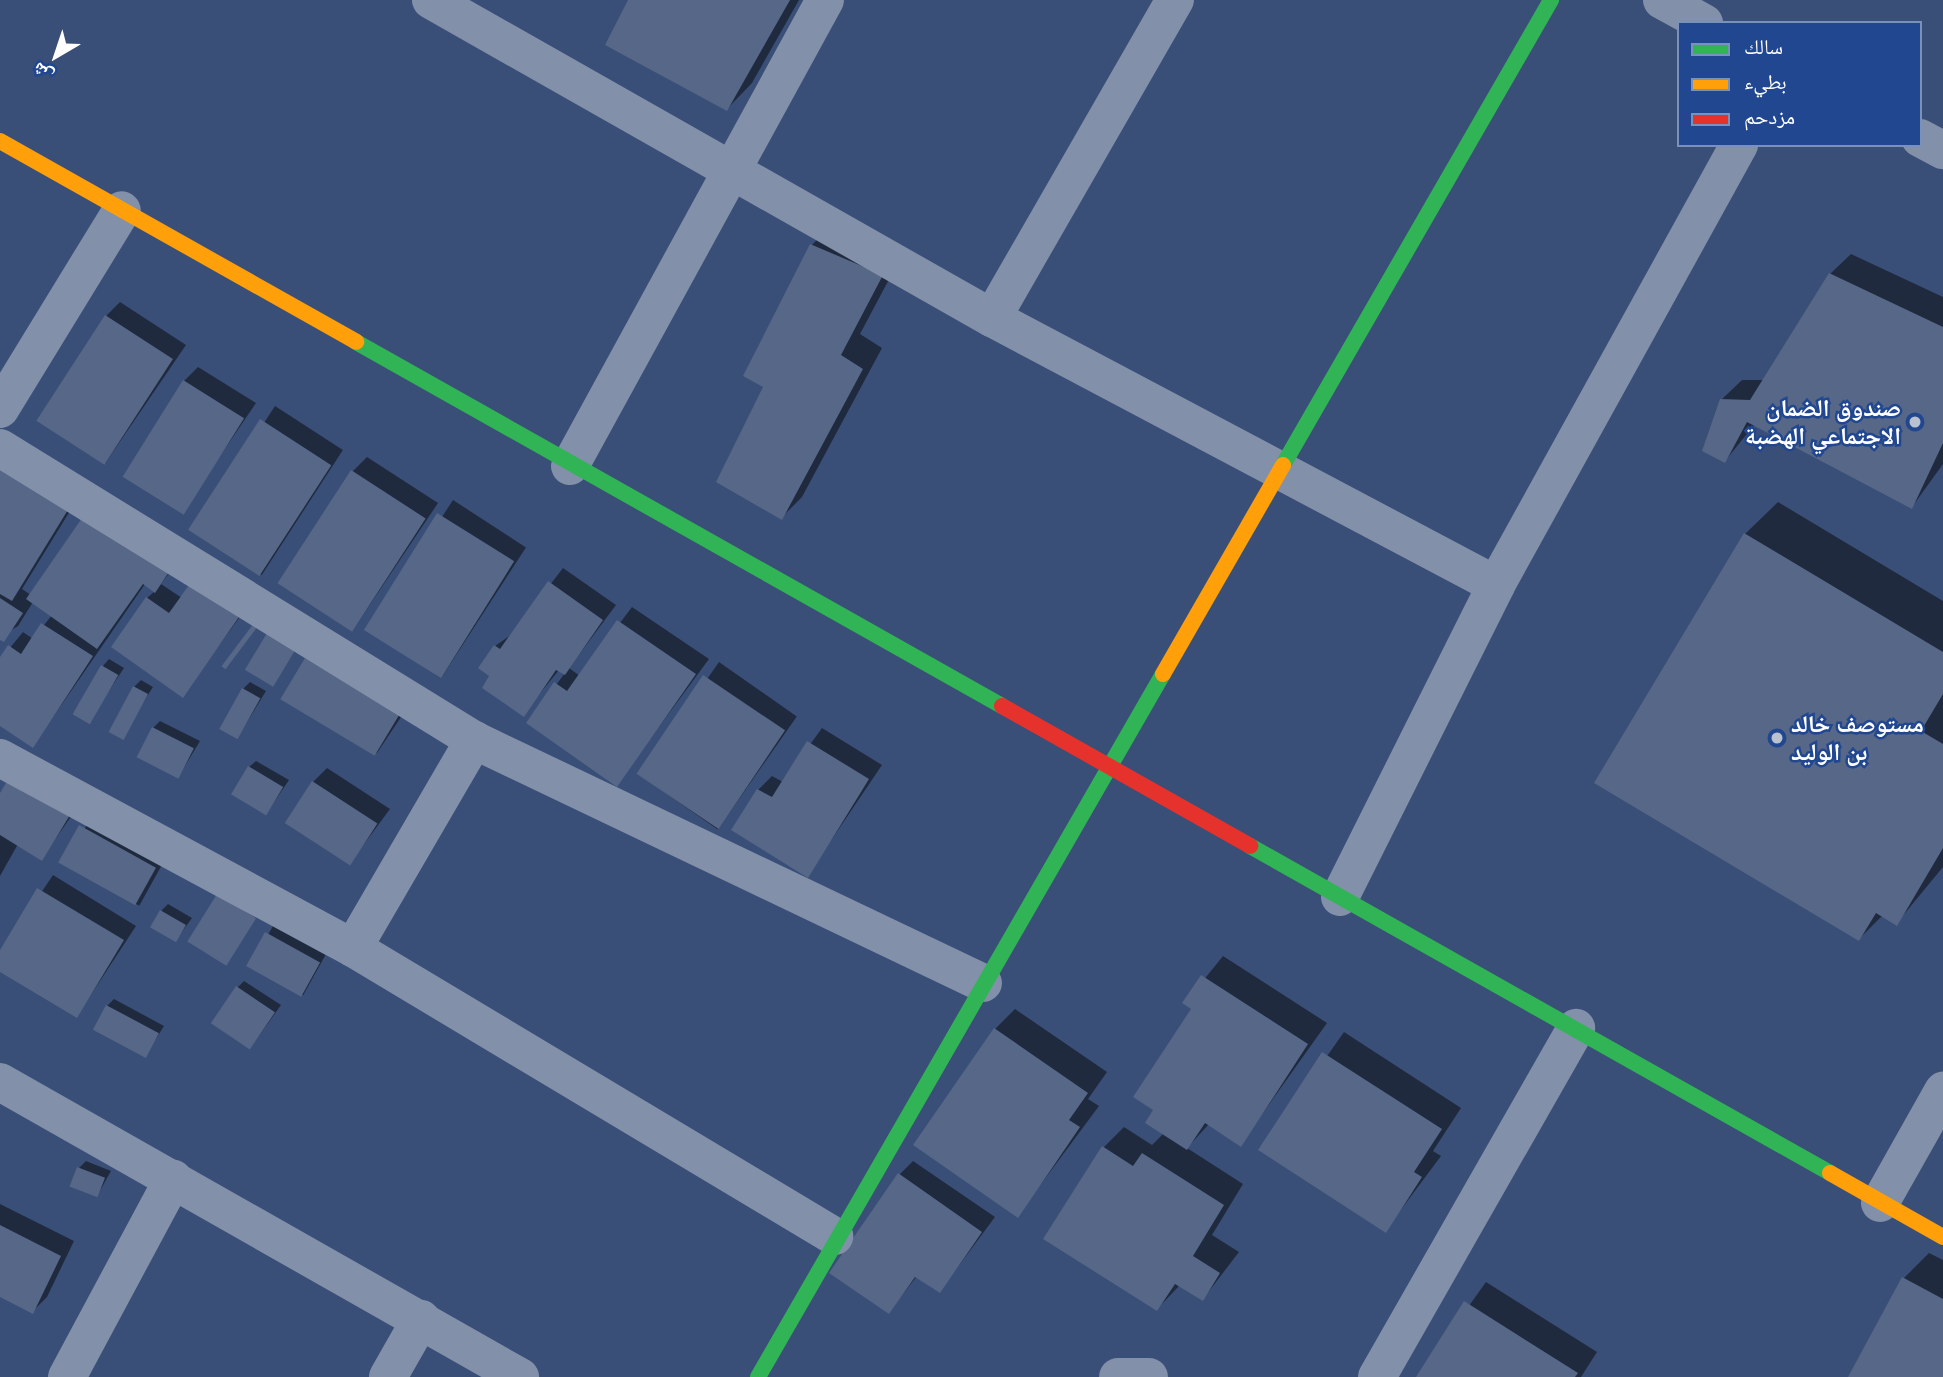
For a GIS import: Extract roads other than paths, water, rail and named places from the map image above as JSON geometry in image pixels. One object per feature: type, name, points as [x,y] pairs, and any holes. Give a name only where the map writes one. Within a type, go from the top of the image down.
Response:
[{"type":"main road","points":[[758,1377],[834,1236],[984,984],[1107,764],[1551,0]]},
{"type":"main road","points":[[0,141],[570,466],[1107,764],[1943,1237]]},
{"type":"street","points":[[570,466],[825,0]]},
{"type":"street","points":[[992,318],[1175,0]]},
{"type":"street","points":[[1662,0],[1700,21]]},
{"type":"street","points":[[451,5],[731,170],[992,318],[1276,471],[1496,585]]},
{"type":"street","points":[[1922,139],[1943,150]]},
{"type":"street","points":[[1339,897],[1496,585],[1738,147]]},
{"type":"street","points":[[0,409],[122,210]]},
{"type":"street","points":[[0,448],[474,740],[984,984]]},
{"type":"street","points":[[353,948],[474,740]]},
{"type":"street","points":[[0,758],[353,948],[834,1236]]},
{"type":"street","points":[[1377,1377],[1576,1028]]},
{"type":"street","points":[[0,1082],[421,1318],[520,1377]]},
{"type":"street","points":[[1880,1203],[1943,1091]]},
{"type":"street","points":[[67,1377],[173,1179]]},
{"type":"street","points":[[388,1377],[421,1318]]},
{"type":"street","points":[[1118,1377],[1149,1377]]},
{"type":"place","name":"صندوق الضمان الاجتماعي الهضبة","points":[[1915,422]]},
{"type":"place","name":"مستوصف خالد بن الوليد","points":[[1777,738]]}]
